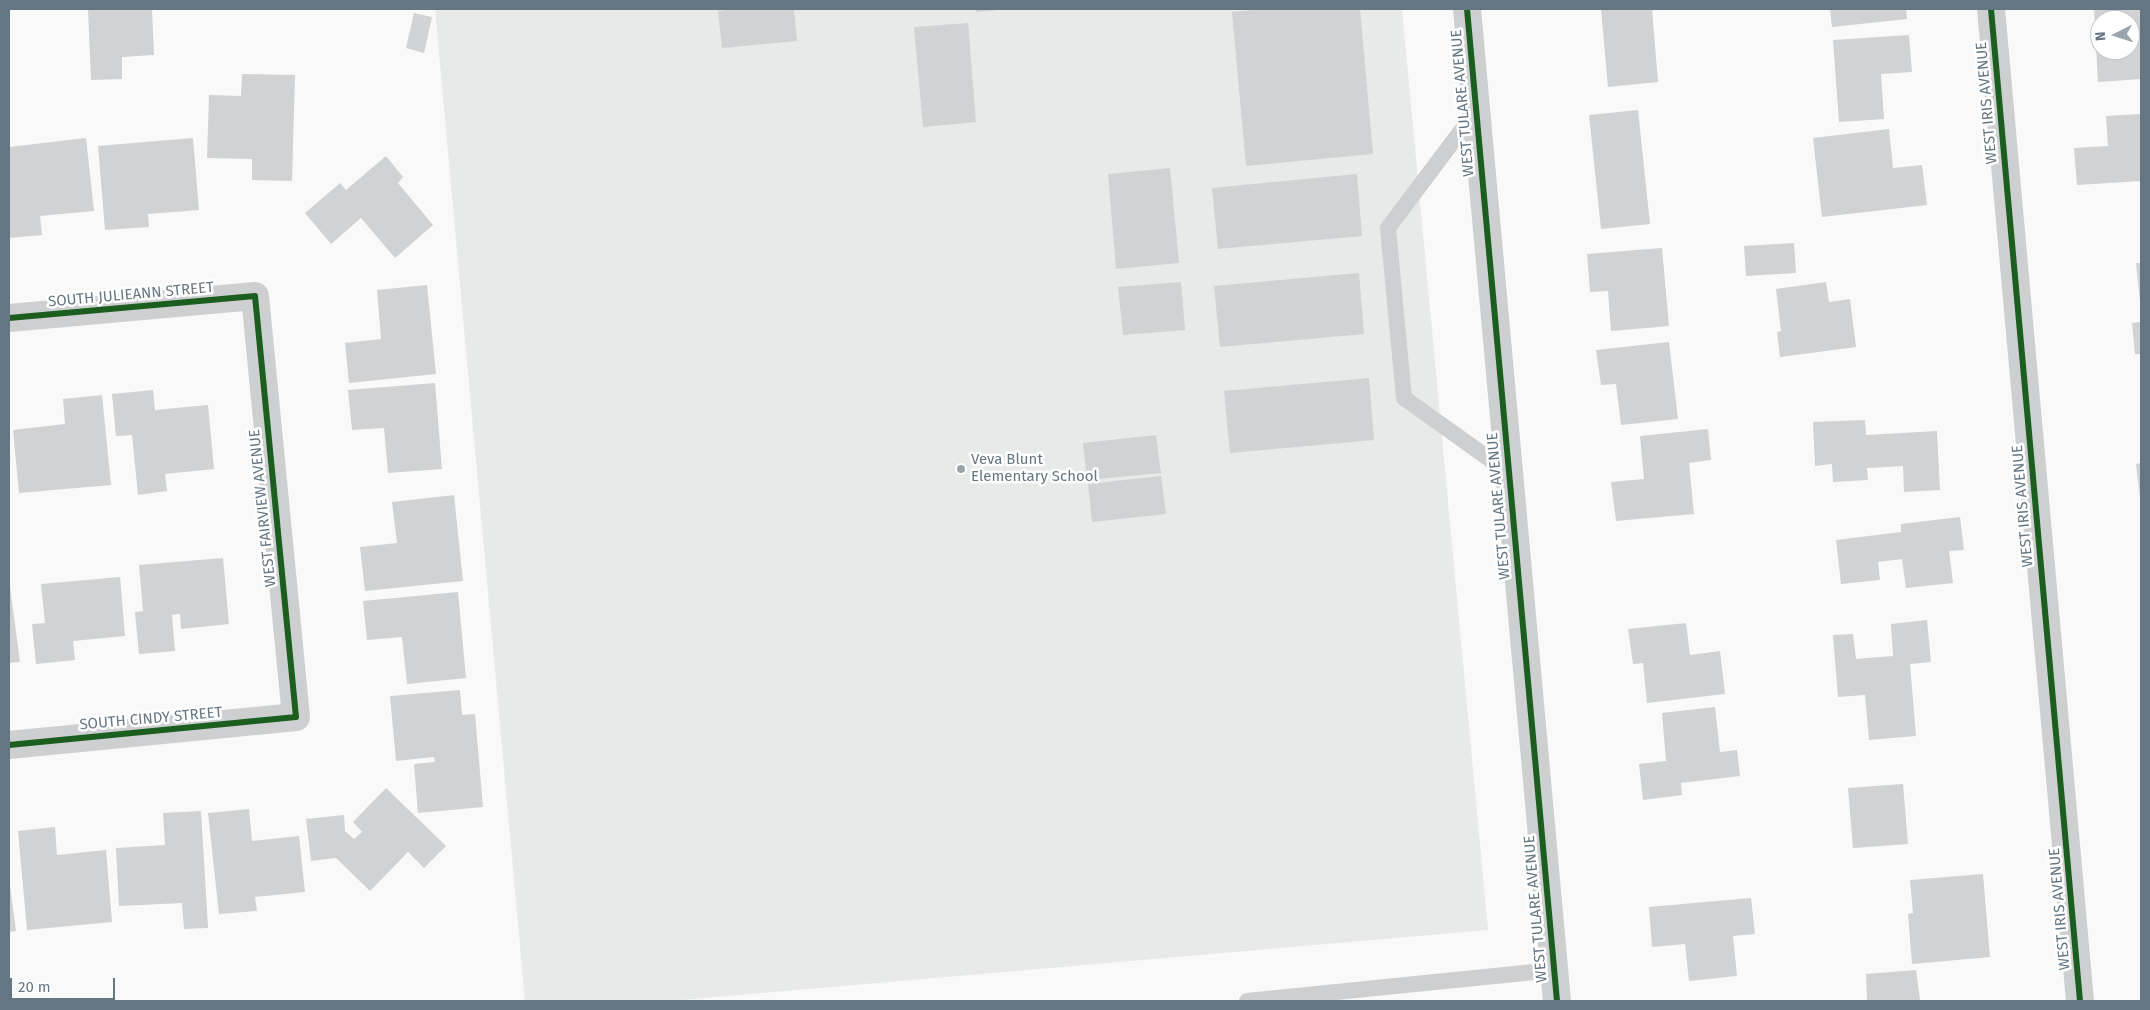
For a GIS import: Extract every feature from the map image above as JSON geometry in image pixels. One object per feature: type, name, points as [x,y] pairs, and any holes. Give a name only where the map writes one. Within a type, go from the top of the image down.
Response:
[{"type":"street","name":"WEST TULARE AVENUE","points":[[1467,9],[1557,1001]]},
{"type":"street","name":"WEST IRIS AVENUE","points":[[1991,9],[2080,1001]]},
{"type":"street","name":"SOUTH JULIEANN STREET","points":[[9,318],[255,296]]},
{"type":"street","name":"WEST FAIRVIEW AVENUE","points":[[255,296],[296,717]]},
{"type":"street","name":"SOUTH CINDY STREET","points":[[9,745],[296,717]]},
{"type":"lane","points":[[1476,111],[1388,228],[1404,398],[1509,472]]},
{"type":"lane","points":[[1248,1001],[1554,970]]},
{"type":"shaded area","name":"Veva Blunt Elementary School","points":[[435,9],[1402,9],[1488,930],[670,1001],[525,1001]]},
{"type":"building","points":[[88,9],[152,9],[154,55],[122,57],[122,79],[91,80]]},
{"type":"building","points":[[794,9],[797,41],[722,48],[718,11]]},
{"type":"building","points":[[975,9],[999,9],[999,10],[976,12]]},
{"type":"building","points":[[1267,9],[1360,9],[1373,154],[1246,166],[1232,12]]},
{"type":"building","points":[[1601,9],[1652,9],[1658,82],[1608,87]]},
{"type":"building","points":[[1830,9],[1906,9],[1907,19],[1832,27]]},
{"type":"building","points":[[2094,9],[2141,9],[2141,79],[2098,82],[2097,60],[2140,60],[2140,10]]},
{"type":"building","points":[[414,13],[432,17],[424,53],[406,48]]},
{"type":"building","points":[[968,23],[976,122],[923,127],[914,27]]},
{"type":"building","points":[[1909,35],[1912,72],[1881,74],[1884,119],[1839,122],[1833,40]]},
{"type":"building","points":[[242,74],[295,75],[292,181],[252,180],[252,159],[207,158],[209,95],[241,96]]},
{"type":"building","points":[[1638,110],[1650,224],[1601,229],[1589,115]]},
{"type":"building","points":[[2141,114],[2141,181],[2077,185],[2074,148],[2108,146],[2106,116]]},
{"type":"building","points":[[1889,129],[1893,168],[1922,165],[1927,205],[1822,217],[1813,138]]},
{"type":"building","points":[[86,138],[94,211],[40,216],[42,235],[9,238],[9,147]]},
{"type":"building","points":[[193,138],[199,210],[148,214],[149,227],[105,230],[98,146]]},
{"type":"building","points":[[386,156],[403,177],[398,183],[433,225],[395,258],[361,218],[331,244],[305,213],[340,183],[346,190]]},
{"type":"building","points":[[1170,168],[1179,263],[1116,269],[1108,174]]},
{"type":"building","points":[[1357,174],[1362,236],[1218,249],[1212,188]]},
{"type":"building","points":[[1794,243],[1796,273],[1746,276],[1744,246]]},
{"type":"building","points":[[1662,248],[1669,326],[1611,331],[1608,291],[1590,292],[1587,254]]},
{"type":"building","points":[[2136,263],[2141,263],[2141,301],[2140,301]]},
{"type":"building","points":[[1359,273],[1364,334],[1220,347],[1214,286]]},
{"type":"building","points":[[1181,282],[1185,330],[1123,335],[1118,287]]},
{"type":"building","points":[[1826,282],[1829,302],[1850,299],[1856,347],[1780,357],[1777,332],[1781,331],[1776,289]]},
{"type":"building","points":[[427,285],[436,374],[349,383],[345,343],[381,339],[377,290]]},
{"type":"building","points":[[2141,322],[2141,354],[2135,354],[2132,323]]},
{"type":"building","points":[[1669,342],[1678,419],[1621,425],[1616,384],[1601,385],[1596,350]]},
{"type":"building","points":[[1369,378],[1374,440],[1230,453],[1224,391]]},
{"type":"building","points":[[435,383],[442,469],[388,473],[384,428],[352,430],[348,390]]},
{"type":"building","points":[[153,390],[155,410],[208,405],[214,469],[165,474],[167,491],[138,495],[132,435],[116,436],[112,394]]},
{"type":"building","points":[[102,395],[111,485],[19,493],[13,430],[65,424],[63,399]]},
{"type":"building","points":[[1865,420],[1866,435],[1937,431],[1940,490],[1904,492],[1903,466],[1867,468],[1868,480],[1833,482],[1832,464],[1815,466],[1813,422]]},
{"type":"building","points":[[1708,429],[1711,460],[1689,463],[1694,514],[1616,521],[1611,482],[1644,479],[1640,436]]},
{"type":"building","points":[[1156,435],[1161,473],[1087,480],[1083,443]]},
{"type":"building","points":[[2141,463],[2141,498],[2140,498],[2136,464]]},
{"type":"building","points":[[1161,476],[1166,514],[1092,522],[1088,484]]},
{"type":"building","points":[[454,495],[463,581],[365,591],[360,547],[397,543],[392,502]]},
{"type":"building","points":[[1960,517],[1964,550],[1949,551],[1953,583],[1906,588],[1902,559],[1878,562],[1880,580],[1841,584],[1836,540],[1901,532],[1901,524]]},
{"type":"building","points":[[223,558],[229,624],[181,629],[180,614],[172,615],[175,651],[139,654],[135,612],[143,611],[139,565]]},
{"type":"building","points":[[120,577],[125,636],[73,641],[75,660],[36,664],[32,624],[45,623],[41,584]]},
{"type":"building","points":[[9,579],[20,662],[9,663]]},
{"type":"building","points":[[458,592],[466,678],[407,684],[402,637],[367,640],[363,601]]},
{"type":"building","points":[[1927,620],[1931,662],[1910,664],[1916,736],[1869,740],[1865,695],[1838,697],[1833,635],[1853,634],[1856,659],[1893,656],[1891,624]]},
{"type":"building","points":[[1686,623],[1690,655],[1720,651],[1725,694],[1647,703],[1643,663],[1633,664],[1628,629]]},
{"type":"building","points":[[460,690],[462,715],[475,714],[483,807],[418,813],[414,764],[435,762],[434,757],[396,761],[390,696]]},
{"type":"building","points":[[1715,707],[1720,752],[1737,750],[1740,776],[1681,783],[1682,795],[1643,800],[1639,764],[1666,761],[1662,713]]},
{"type":"building","points":[[1903,784],[1908,844],[1853,848],[1848,788]]},
{"type":"building","points":[[386,788],[446,846],[424,868],[408,852],[370,891],[336,858],[311,861],[306,819],[344,815],[345,831],[354,839],[362,832],[353,822]]},
{"type":"building","points":[[249,809],[252,841],[299,836],[305,892],[255,897],[257,911],[219,914],[208,813]]},
{"type":"building","points":[[201,811],[208,928],[184,929],[182,903],[119,906],[116,848],[165,845],[163,813]]},
{"type":"building","points":[[55,827],[57,855],[106,850],[112,922],[27,930],[18,831]]},
{"type":"building","points":[[1983,874],[1990,957],[1912,964],[1908,914],[1913,913],[1910,880]]},
{"type":"building","points":[[9,878],[16,931],[9,932]]},
{"type":"building","points":[[1751,898],[1755,934],[1733,936],[1737,976],[1689,981],[1685,944],[1652,947],[1649,907]]},
{"type":"building","points":[[1916,970],[1920,1000],[1867,1001],[1866,974]]},
{"type":"cycle path","points":[[1467,9],[1557,1001]]},
{"type":"cycle path","points":[[1991,9],[2080,1001]]},
{"type":"cycle path","points":[[9,318],[255,296],[296,717],[9,745]]},
{"type":"place","name":"Veva Blunt Elementary School","points":[[961,469]]}]
